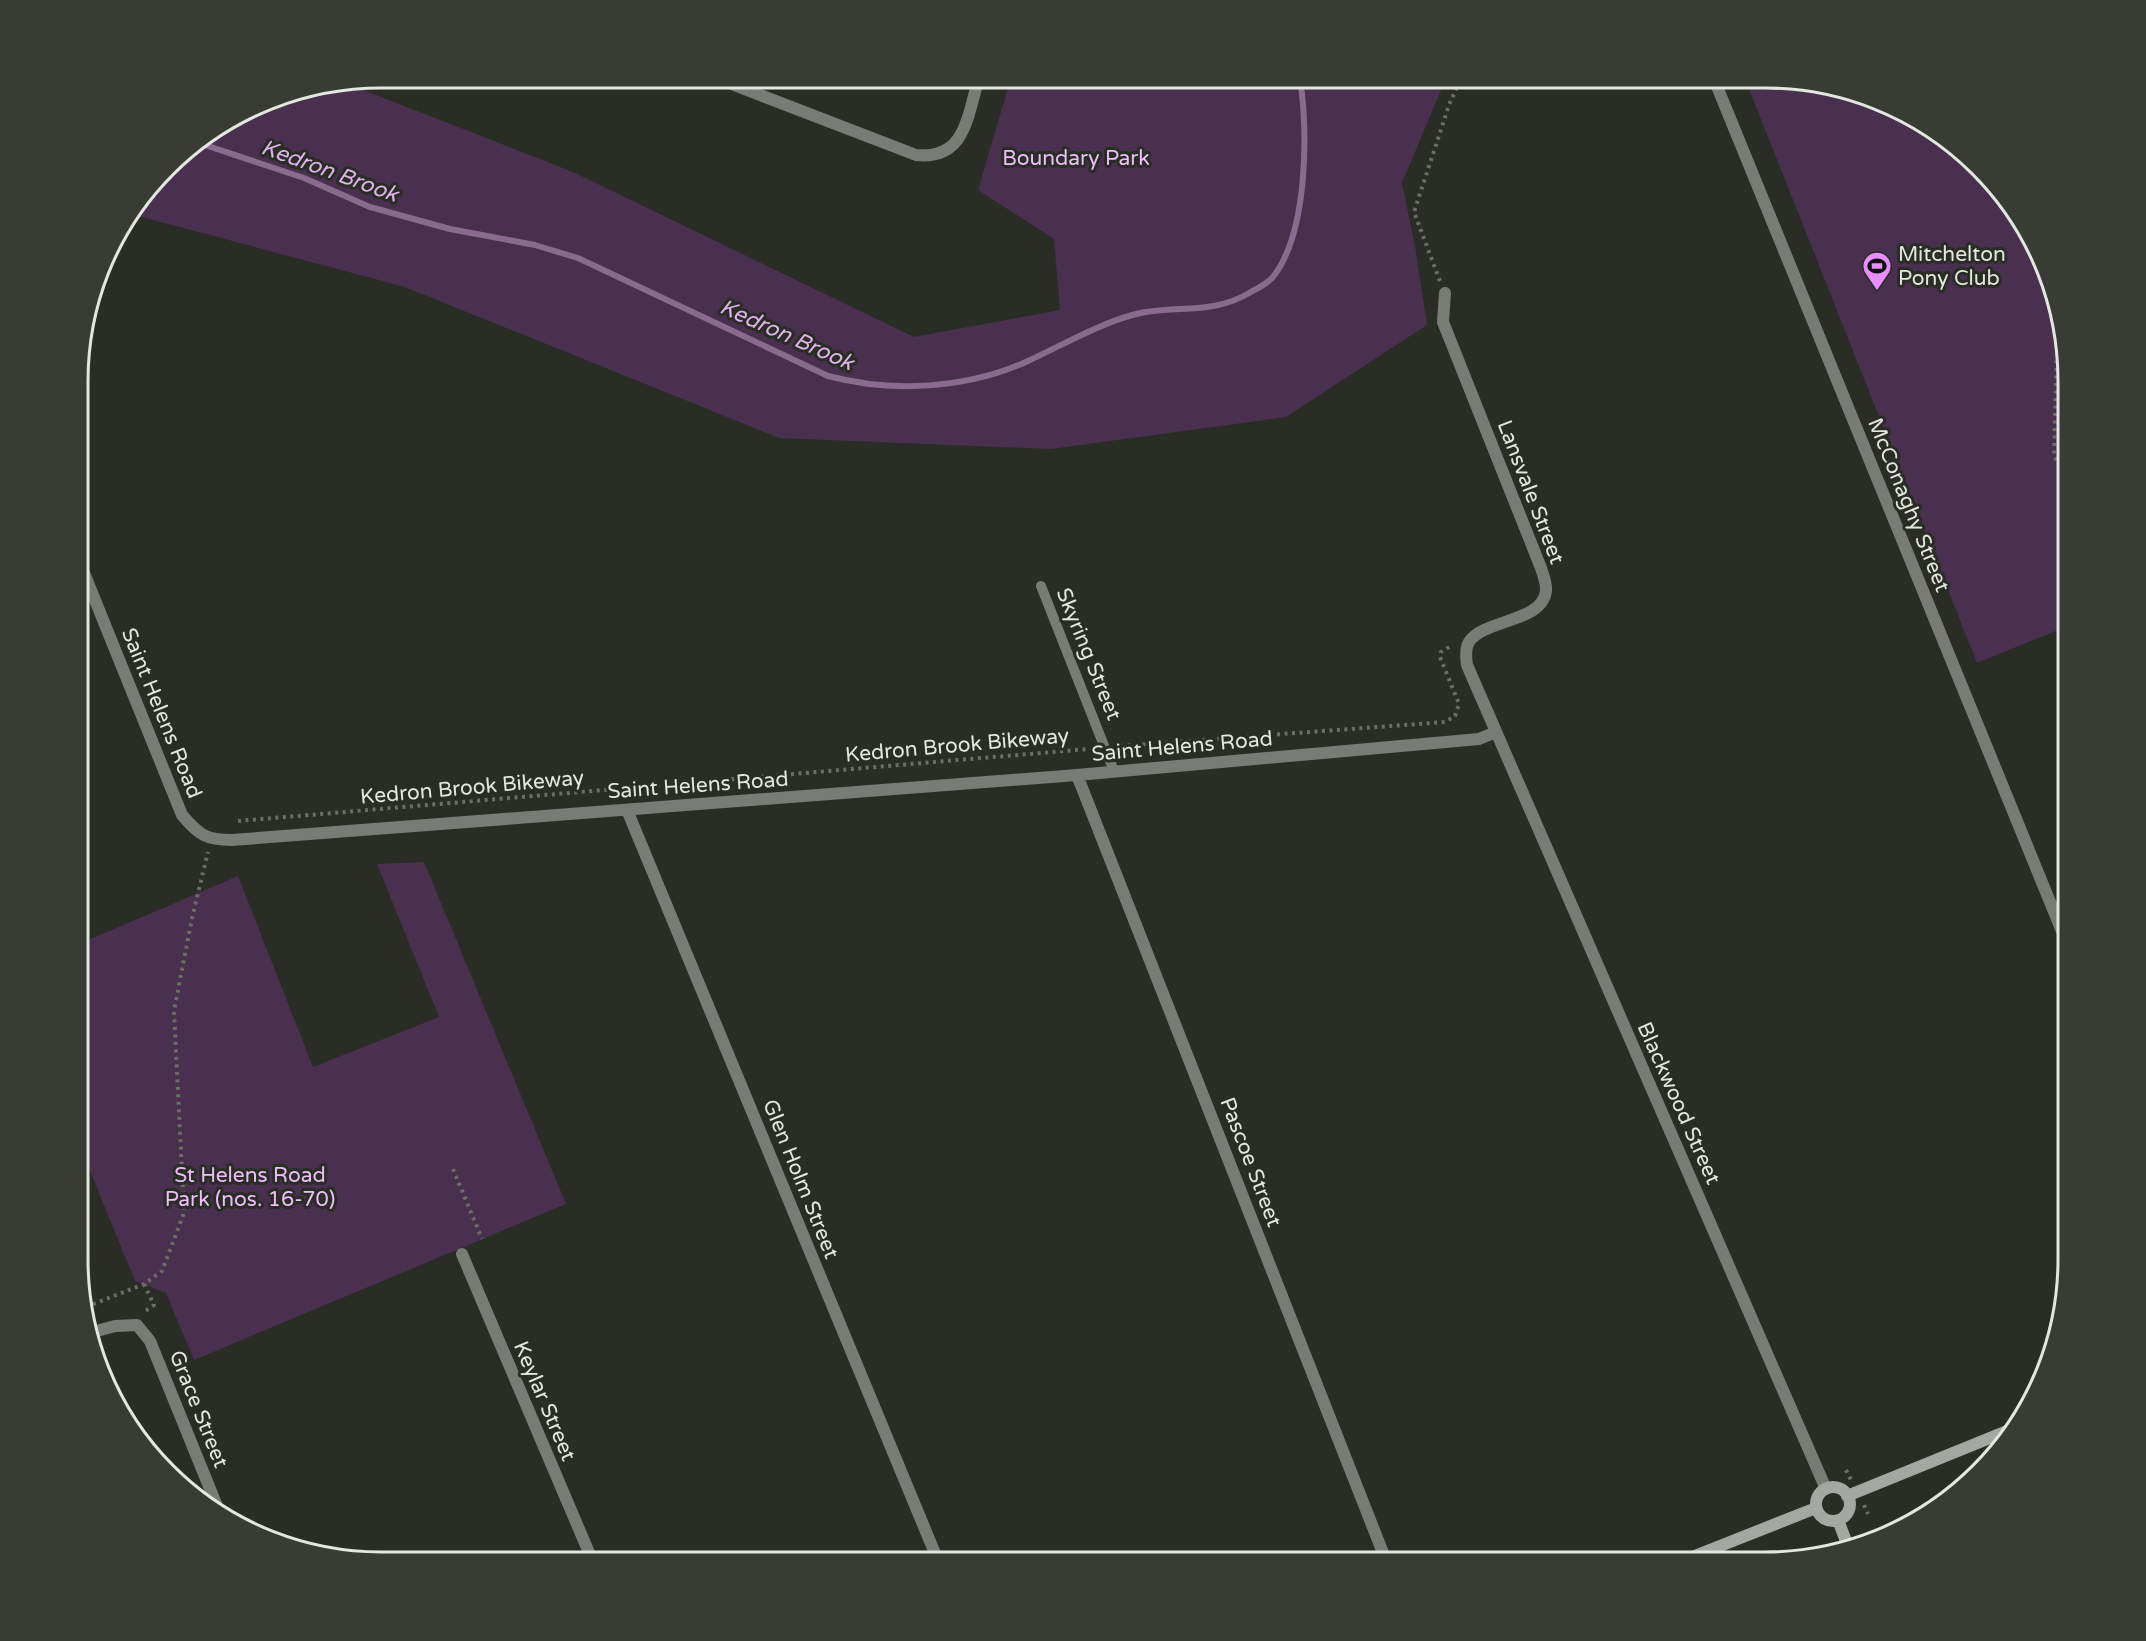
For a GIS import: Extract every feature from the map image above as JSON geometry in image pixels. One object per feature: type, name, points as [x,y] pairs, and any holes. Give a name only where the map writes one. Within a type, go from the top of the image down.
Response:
[{"type":"street","points":[[742,88],[916,155],[931,157],[945,153],[962,134],[975,88]]},
{"type":"street","name":"McConaghy Street","points":[[1718,88],[2058,922]]},
{"type":"street","name":"Lansvale Street","points":[[1445,293],[1443,322],[1541,568],[1546,590],[1542,602],[1534,609],[1478,634],[1469,642]]},
{"type":"street","name":"Saint Helens Road","points":[[88,583],[182,815],[195,830],[211,840],[1077,775],[1479,739],[1496,732]]},
{"type":"street","points":[[1469,642],[1466,653],[1467,665],[1496,732]]},
{"type":"street","name":"Blackwood Street","points":[[1496,732],[1826,1489]]},
{"type":"street","name":"Pascoe Street","points":[[1077,775],[1383,1552]]},
{"type":"street","name":"Glen Holm Street","points":[[627,810],[934,1552]]},
{"type":"street","name":"Keylar Street","points":[[462,1254],[589,1552]]},
{"type":"street","points":[[97,1331],[115,1326],[137,1325]]},
{"type":"street","name":"Grace Street","points":[[137,1325],[150,1341],[161,1364],[215,1500]]},
{"type":"street","points":[[1847,1496],[2000,1434]]},
{"type":"street","points":[[1836,1487],[1847,1496],[1848,1510],[1838,1520],[1823,1518],[1816,1508],[1818,1495],[1826,1489],[1836,1487]]},
{"type":"street","points":[[1705,1552],[1816,1508]]},
{"type":"street","points":[[1838,1520],[1846,1541]]},
{"type":"lane","name":"Skyring Street","points":[[1041,586],[1114,771]]},
{"type":"path","points":[[1445,293],[1414,212],[1457,88]]},
{"type":"path","points":[[2057,359],[2054,457],[2058,462]]},
{"type":"path","name":"Kedron Brook Bikeway","points":[[232,822],[1106,747],[1445,722],[1455,716],[1459,704],[1440,657],[1441,652],[1450,646],[1469,642]]},
{"type":"path","points":[[92,1305],[144,1284],[162,1271],[184,1214],[174,1011],[192,918],[211,840]]},
{"type":"path","points":[[453,1169],[482,1239]]},
{"type":"path","points":[[137,1325],[145,1310],[154,1305],[144,1284]]},
{"type":"green space","name":"Boundary Park","points":[[1008,88],[1442,88],[1402,183],[1415,246],[1427,325],[1286,417],[1051,449],[779,438],[405,287],[140,216],[161,188],[188,161],[235,128],[269,111],[306,98],[361,89],[573,172],[914,337],[1060,310],[1054,239],[978,190]]},
{"type":"green space","points":[[1749,88],[1803,91],[1840,98],[1877,111],[1927,138],[1958,161],[1985,188],[2018,235],[2035,269],[2048,306],[2057,362],[2058,630],[1977,663]]},
{"type":"green space","name":"St Helens Road Park (nos. 16-70)","points":[[424,862],[566,1204],[194,1360],[166,1293],[135,1281],[88,1166],[88,940],[238,876],[313,1067],[439,1017],[377,864]]},
{"type":"waterway","name":"Kedron Brook","points":[[208,146],[304,178],[370,207],[450,229],[535,245],[578,258],[828,376],[878,385],[929,385],[980,378],[1028,361],[1122,318],[1151,311],[1222,304],[1268,282],[1285,258],[1299,209],[1304,153],[1301,88]]},
{"type":"place","name":"Mitchelton Pony Club","points":[[1877,292]]}]
